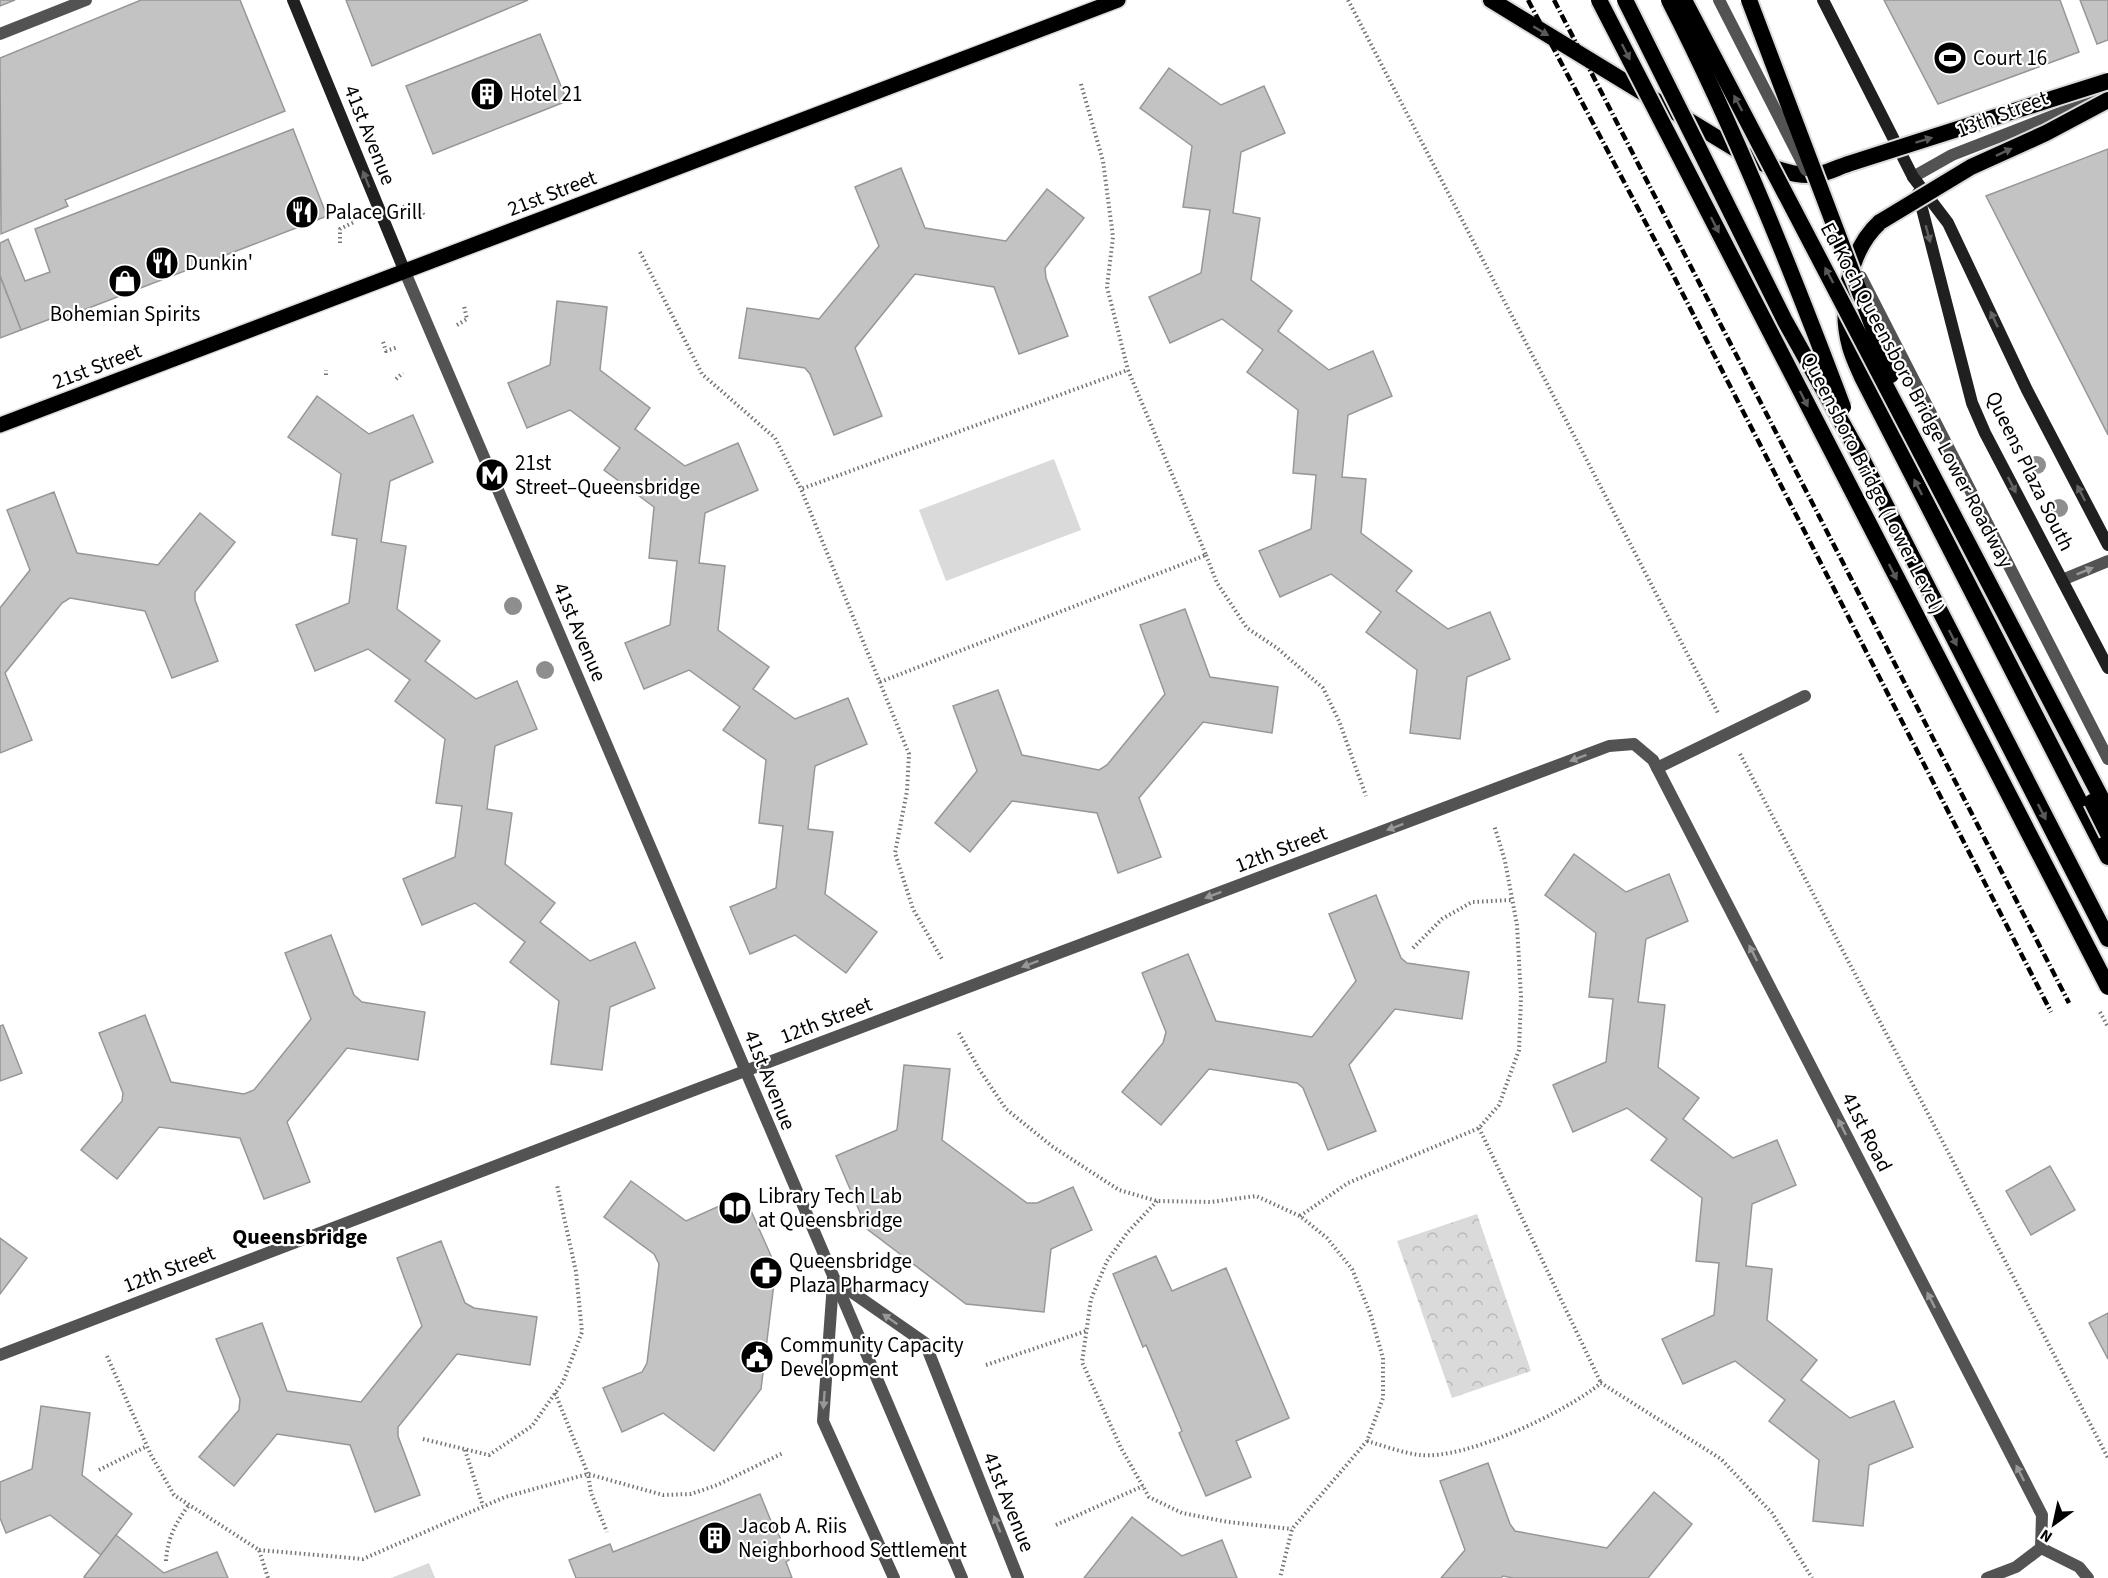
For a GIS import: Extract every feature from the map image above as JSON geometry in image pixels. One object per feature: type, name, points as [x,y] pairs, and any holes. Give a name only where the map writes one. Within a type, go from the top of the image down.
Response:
[{"type":"highway","points":[[1491,0],[1732,147],[1764,165],[1792,172],[1820,174],[2108,81]]},
{"type":"highway","name":"Queensboro Bridge (Lower Level)","points":[[1599,0],[2108,987]]},
{"type":"highway","points":[[1625,0],[1785,321],[1860,455],[2108,939]]},
{"type":"highway","points":[[1669,0],[1756,187],[1809,318],[1860,455]]},
{"type":"highway","name":"Ed Koch Queensboro Bridge Lower Roadway","points":[[1684,0],[2108,812]]},
{"type":"highway","points":[[1749,0],[1896,387],[1919,456],[1949,524],[2108,834]]},
{"type":"highway","points":[[2108,100],[2046,133],[1971,167],[1880,222],[1860,248],[1852,272],[1847,302],[1848,335],[1862,377],[2108,856]]},
{"type":"main road","name":"41st Avenue","points":[[293,0],[405,272]]},
{"type":"main road","name":"21st Street","points":[[0,425],[1118,0]]},
{"type":"main road","name":"Queens Plaza South","points":[[1823,0],[1914,177],[1948,223],[2027,390],[2108,545]]},
{"type":"main road","name":"Queens Plaza South","points":[[1914,177],[1972,403],[1985,433],[2108,668]]},
{"type":"street","points":[[0,34],[87,0]]},
{"type":"street","points":[[1719,0],[2108,759]]},
{"type":"street","name":"13th Street","points":[[1914,177],[1952,154],[2108,95]]},
{"type":"street","name":"41st Avenue","points":[[405,272],[962,1578]]},
{"type":"street","points":[[2062,580],[2108,561]]},
{"type":"street","points":[[1657,768],[1805,696]]},
{"type":"street","name":"12th Street","points":[[0,1355],[1609,746],[1634,744]]},
{"type":"street","name":"41st Road","points":[[1634,744],[1653,760],[2042,1515],[2041,1548]]},
{"type":"street","name":"41st Avenue","points":[[833,1279],[822,1420],[894,1578]]},
{"type":"street","name":"41st Avenue","points":[[833,1279],[925,1343],[1018,1578]]},
{"type":"street","points":[[1987,1578],[2016,1567],[2041,1548],[2079,1567],[2088,1578]]},
{"type":"path","points":[[1081,84],[1103,161],[1113,237],[1107,287],[1128,370],[1217,583],[1247,628],[1277,648],[1323,688],[1339,721],[1366,796]]},
{"type":"path","points":[[403,207],[418,203],[424,216]]},
{"type":"path","points":[[340,243],[340,229],[354,222]]},
{"type":"path","points":[[640,252],[702,374],[775,438],[801,489],[909,754],[907,791],[895,853],[913,909],[942,959]]},
{"type":"path","points":[[457,325],[467,319],[464,306]]},
{"type":"path","points":[[383,342],[386,351],[398,347]]},
{"type":"path","points":[[801,489],[1128,370]]},
{"type":"path","points":[[396,379],[404,374]]},
{"type":"path","points":[[880,682],[1206,555]]},
{"type":"path","points":[[1300,1216],[1348,1183],[1479,1128],[1499,1105],[1519,1050],[1521,997],[1517,925],[1505,861],[1494,825]]},
{"type":"path","points":[[1413,948],[1442,919],[1472,902],[1512,900]]},
{"type":"path","points":[[959,1033],[979,1069],[1006,1109],[1053,1147],[1119,1190],[1157,1201],[1211,1202],[1256,1196],[1300,1216],[1327,1238],[1352,1269],[1370,1313],[1383,1358],[1383,1398],[1367,1441],[1292,1529],[1280,1578]]},
{"type":"path","points":[[1479,1128],[1601,1383],[1721,1459],[1772,1513],[1812,1578]]},
{"type":"path","points":[[423,1439],[489,1455],[532,1426],[563,1382],[582,1332],[576,1272],[557,1185]]},
{"type":"path","points":[[1157,1201],[1127,1233],[1107,1261],[1091,1299],[1082,1362],[1121,1448],[1149,1497],[1182,1514],[1292,1529]]},
{"type":"path","points":[[986,1365],[1086,1330]]},
{"type":"path","points":[[107,1356],[147,1446],[174,1494],[259,1550],[363,1559],[505,1497],[588,1474],[663,1495],[691,1494],[717,1485],[783,1453]]},
{"type":"path","points":[[1367,1441],[1421,1455],[1448,1453],[1497,1440],[1582,1399],[1601,1383]]},
{"type":"path","points":[[555,1393],[588,1474],[591,1493],[607,1532]]},
{"type":"path","points":[[99,1470],[147,1446]]},
{"type":"path","points":[[465,1449],[483,1506]]},
{"type":"path","points":[[1056,1525],[1143,1485]]},
{"type":"path","points":[[166,1561],[167,1546],[177,1520],[189,1505]]},
{"type":"path","points":[[259,1550],[268,1578]]},
{"type":"green space","points":[[1054,459],[1081,530],[946,581],[919,510]]},
{"type":"green space","points":[[1477,1214],[1531,1371],[1452,1398],[1397,1241]]},
{"type":"green space","points":[[429,1563],[435,1578],[391,1578]]},
{"type":"building","points":[[0,0],[15,0],[0,6]]},
{"type":"building","points":[[141,0],[240,0],[285,111],[65,200],[68,206],[1,234],[0,58]]},
{"type":"building","points":[[346,0],[528,0],[372,66]]},
{"type":"building","points":[[1884,0],[2060,0],[2079,52],[1938,104]]},
{"type":"building","points":[[2080,0],[2108,0],[2108,40],[2097,44]]},
{"type":"building","name":"Hotel 21","points":[[540,34],[567,101],[433,154],[406,86]]},
{"type":"building","points":[[1169,68],[1221,105],[1264,86],[1285,133],[1241,152],[1233,213],[1260,218],[1251,280],[1292,311],[1278,331],[1329,370],[1373,351],[1392,396],[1348,415],[1342,477],[1366,479],[1361,533],[1412,571],[1396,591],[1448,629],[1490,612],[1510,659],[1467,677],[1460,739],[1410,733],[1417,670],[1366,632],[1381,612],[1331,574],[1280,597],[1259,551],[1311,529],[1316,475],[1293,473],[1298,410],[1247,372],[1263,350],[1222,319],[1170,343],[1149,297],[1201,273],[1210,210],[1183,207],[1192,146],[1140,108]]},
{"type":"building","points":[[293,129],[327,216],[68,316],[66,313],[21,330],[0,276],[0,243],[8,239],[25,281],[50,272],[35,229]]},
{"type":"building","points":[[2108,149],[2108,435],[1986,196]]},
{"type":"building","points":[[901,168],[925,228],[1006,241],[1047,189],[1084,218],[1045,268],[1046,278],[1068,336],[1019,354],[994,287],[915,274],[855,348],[882,416],[834,435],[810,374],[805,368],[739,358],[747,308],[819,319],[879,246],[855,187]]},
{"type":"building","points":[[0,276],[21,330],[0,338]]},
{"type":"building","points":[[557,301],[607,307],[600,370],[650,408],[635,429],[685,466],[738,443],[758,490],[705,513],[699,563],[725,566],[718,630],[769,667],[753,689],[795,719],[848,698],[867,744],[815,766],[808,829],[833,832],[825,894],[877,932],[846,973],[795,935],[750,954],[730,907],[776,888],[783,826],[759,823],[766,760],[723,730],[740,707],[689,670],[644,689],[625,643],[670,625],[677,561],[649,558],[654,507],[604,470],[620,448],[570,410],[527,428],[508,383],[550,365]]},
{"type":"building","points":[[317,396],[369,434],[413,415],[433,462],[390,481],[381,542],[406,546],[397,609],[440,641],[425,661],[476,699],[517,681],[537,729],[495,746],[487,809],[512,813],[505,864],[555,903],[540,922],[590,961],[635,942],[655,988],[610,1007],[602,1070],[551,1064],[559,1001],[510,962],[525,942],[475,903],[422,925],[403,879],[455,857],[462,806],[436,803],[445,739],[395,701],[410,680],[368,649],[315,671],[296,625],[349,603],[357,539],[332,535],[341,474],[288,437]]},
{"type":"building","points":[[54,492],[77,553],[158,565],[200,513],[235,542],[195,592],[195,600],[218,661],[172,678],[145,611],[70,598],[62,603],[5,673],[32,740],[0,753],[0,608],[30,570],[7,510]]},
{"type":"building","points":[[1185,609],[1210,677],[1278,687],[1272,733],[1203,722],[1139,798],[1161,857],[1118,873],[1097,813],[1012,801],[970,852],[935,823],[977,771],[953,706],[998,690],[1022,755],[1099,770],[1107,765],[1165,694],[1140,625]]},
{"type":"building","points":[[1574,854],[1626,892],[1669,874],[1688,921],[1646,939],[1638,1002],[1665,1005],[1658,1067],[1699,1098],[1683,1119],[1733,1158],[1777,1140],[1796,1185],[1752,1204],[1746,1266],[1772,1269],[1767,1320],[1817,1360],[1801,1380],[1850,1418],[1894,1401],[1913,1447],[1869,1465],[1863,1526],[1813,1521],[1819,1460],[1769,1421],[1785,1400],[1735,1361],[1683,1384],[1662,1339],[1714,1315],[1719,1263],[1696,1261],[1702,1198],[1651,1160],[1667,1139],[1627,1108],[1573,1132],[1553,1085],[1606,1062],[1613,999],[1589,997],[1596,933],[1545,895]]},
{"type":"building","points":[[1376,895],[1401,958],[1407,963],[1469,972],[1462,1019],[1395,1009],[1349,1065],[1376,1131],[1328,1150],[1303,1088],[1297,1083],[1209,1069],[1161,1125],[1122,1092],[1163,1043],[1166,1032],[1142,973],[1188,954],[1216,1021],[1312,1037],[1356,981],[1329,914]]},
{"type":"building","points":[[331,935],[354,995],[362,1002],[425,1012],[418,1060],[347,1048],[287,1122],[310,1182],[264,1199],[240,1138],[159,1127],[117,1179],[81,1150],[122,1101],[123,1093],[99,1033],[145,1015],[171,1082],[244,1094],[254,1090],[311,1019],[285,953]]},
{"type":"building","points":[[3,1025],[22,1073],[0,1081],[0,1026]]},
{"type":"building","points":[[904,1065],[950,1069],[942,1140],[1027,1203],[1037,1203],[1073,1187],[1092,1230],[1051,1249],[1044,1312],[966,1304],[867,1229],[836,1156],[897,1130]]},
{"type":"building","points":[[2050,1166],[2075,1210],[2031,1235],[2006,1191]]},
{"type":"building","points":[[631,1181],[686,1221],[744,1195],[776,1267],[761,1389],[714,1451],[663,1413],[622,1432],[603,1388],[642,1372],[647,1363],[659,1264],[654,1254],[604,1217]]},
{"type":"building","points":[[0,1238],[27,1258],[0,1294]]},
{"type":"building","points":[[441,1241],[465,1303],[474,1308],[537,1317],[530,1365],[457,1354],[398,1427],[398,1436],[420,1495],[375,1512],[350,1445],[277,1434],[234,1486],[199,1457],[239,1410],[240,1399],[216,1339],[262,1323],[287,1391],[361,1402],[422,1326],[397,1258]]},
{"type":"building","points":[[1156,1256],[1172,1291],[1226,1268],[1289,1418],[1236,1441],[1251,1477],[1206,1496],[1179,1433],[1182,1431],[1146,1345],[1143,1347],[1113,1274]]},
{"type":"building","points":[[2108,1313],[2108,1359],[2089,1323]]},
{"type":"building","points":[[41,1406],[90,1413],[82,1475],[132,1514],[101,1555],[50,1515],[6,1533],[0,1518],[0,1482],[32,1469]]},
{"type":"building","points":[[1488,1463],[1510,1524],[1515,1531],[1607,1548],[1654,1492],[1692,1524],[1648,1578],[1513,1578],[1503,1576],[1501,1578],[1441,1578],[1465,1550],[1440,1481]]},
{"type":"building","name":"Jacob A. Riis Neighborhood Settlement","points":[[760,1494],[789,1560],[786,1562],[792,1578],[576,1578],[569,1560],[610,1544],[613,1552]]},
{"type":"building","points":[[1132,1517],[1182,1556],[1222,1540],[1237,1578],[1084,1578]]},
{"type":"building","points":[[116,1535],[164,1573],[217,1552],[228,1578],[84,1577]]},
{"type":"railway","points":[[1528,0],[1669,267],[2051,1012]]},
{"type":"railway","points":[[1554,0],[2069,1003]]},
{"type":"place","name":"Court 16","points":[[1950,58]]},
{"type":"place","name":"Hotel 21","points":[[487,94]]},
{"type":"place","name":"Palace Grill","points":[[302,212]]},
{"type":"place","name":"Dunkin'","points":[[162,263]]},
{"type":"place","name":"Bohemian Spirits","points":[[125,281]]},
{"type":"place","name":"21st Street–Queensbridge","points":[[492,475]]},
{"type":"place","name":"Library Tech Lab at Queensbridge","points":[[735,1208]]},
{"type":"place","name":"Queensbridge Plaza Pharmacy","points":[[766,1273]]},
{"type":"place","name":"Community Capacity Development","points":[[757,1357]]},
{"type":"place","name":"Jacob A. Riis Neighborhood Settlement","points":[[715,1538]]},
{"type":"district","name":"Queensbridge","points":[[300,1237]]}]
